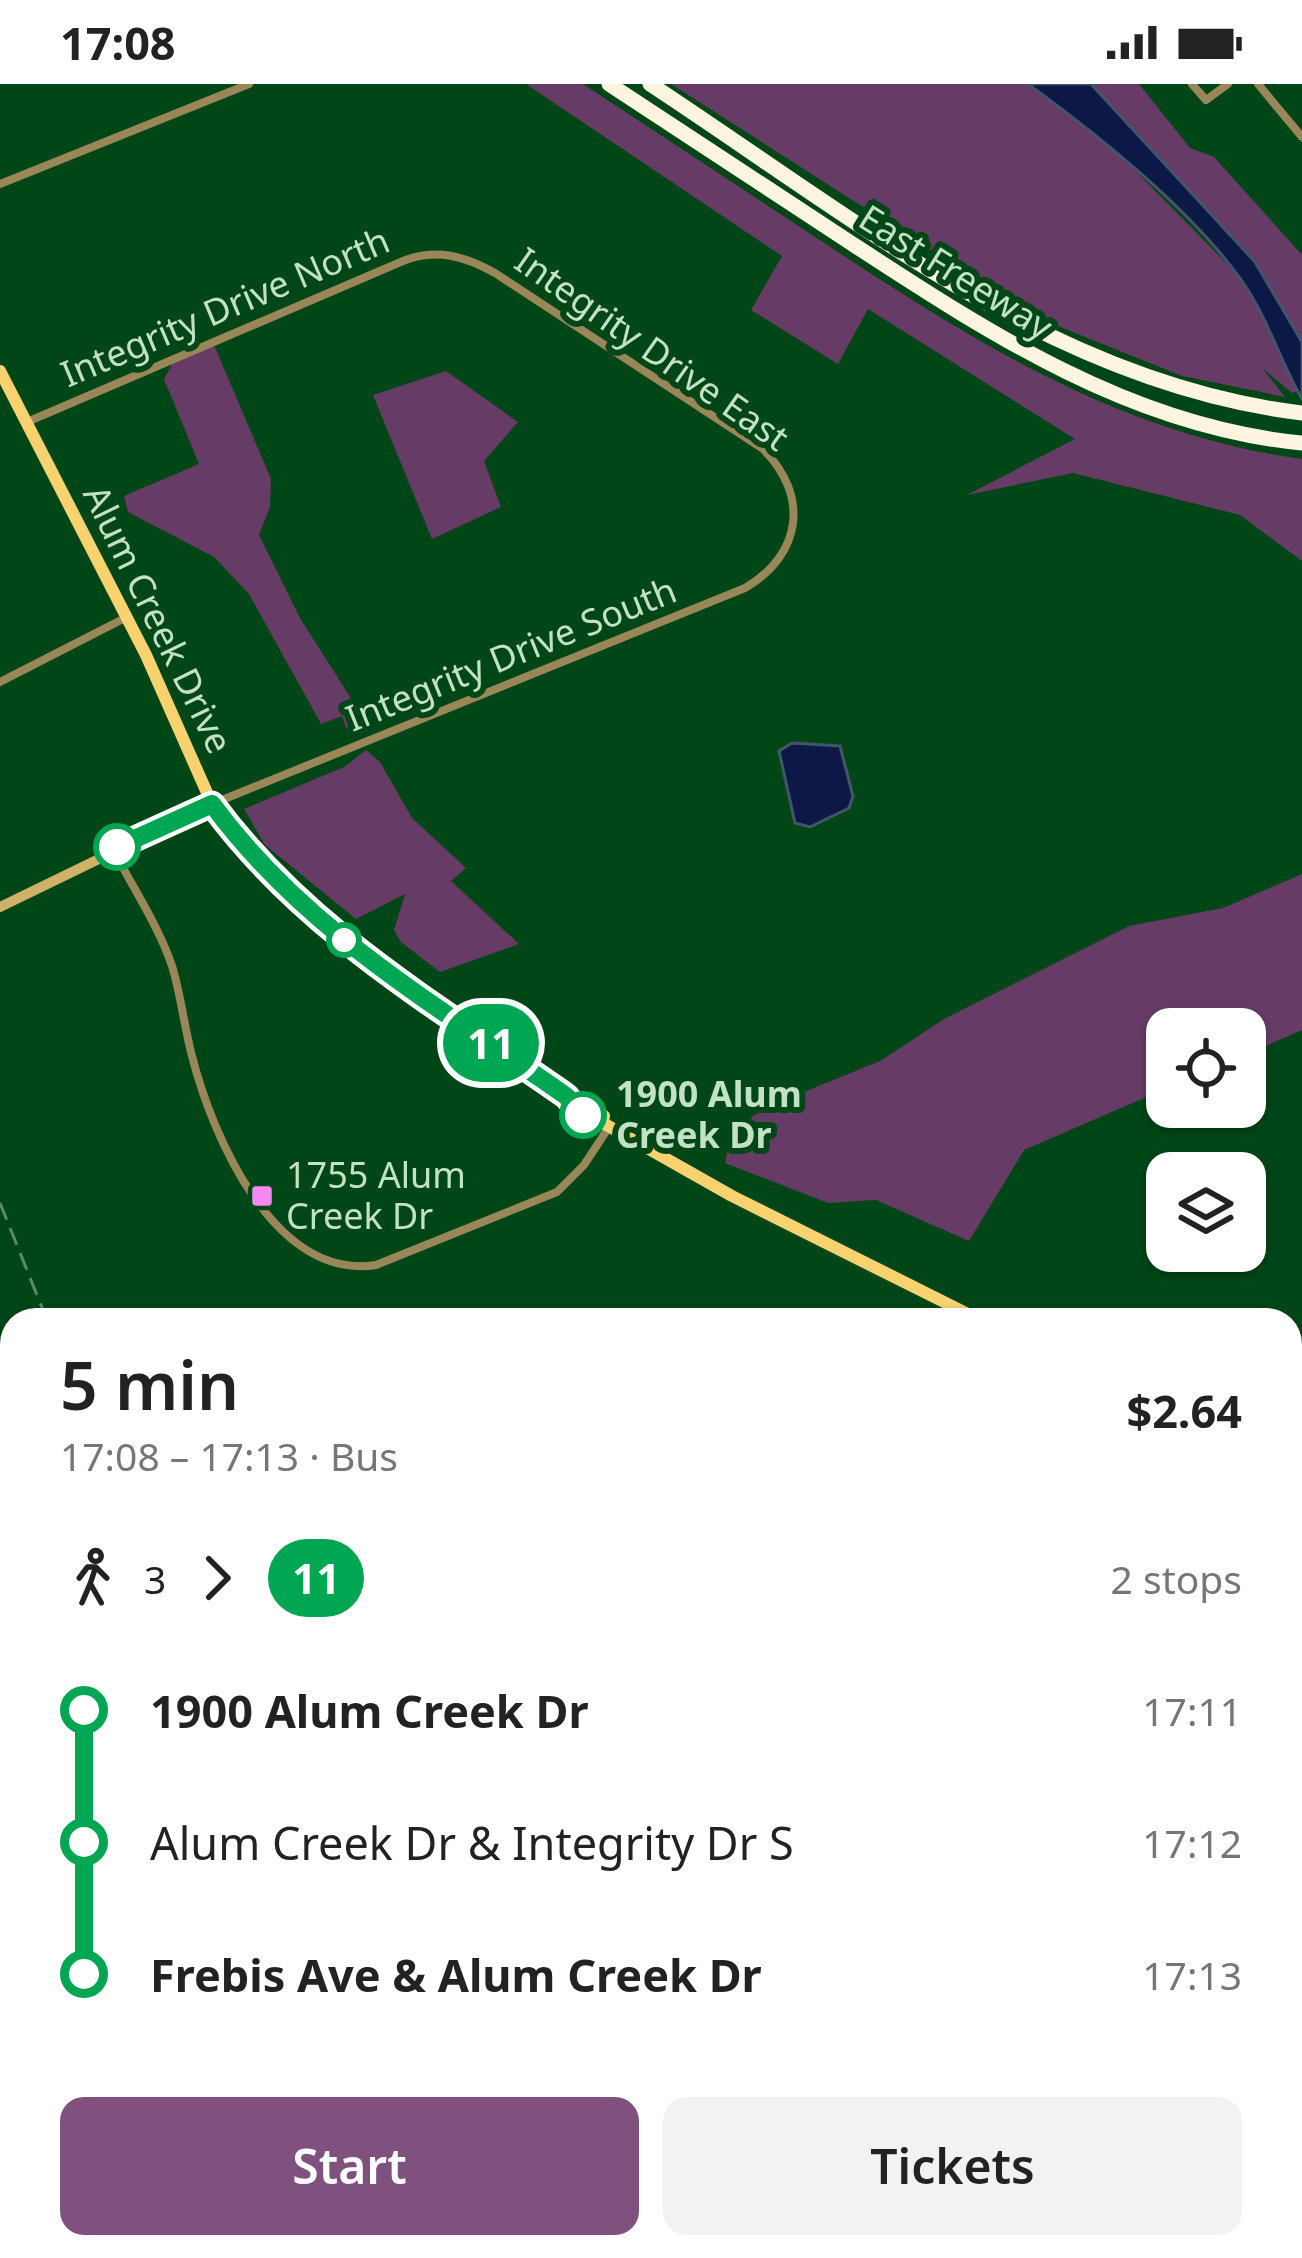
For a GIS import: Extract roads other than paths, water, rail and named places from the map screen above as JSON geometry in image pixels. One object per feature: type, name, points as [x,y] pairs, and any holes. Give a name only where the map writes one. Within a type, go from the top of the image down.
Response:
[{"type":"highway","name":"East Freeway","points":[[609,84],[952,309],[1047,365],[1174,416],[1296,442]]},
{"type":"highway","name":"East Freeway","points":[[650,84],[942,275],[1046,336],[1150,380],[1302,413]]},
{"type":"main road","name":"Alum Creek Drive","points":[[0,371],[128,617],[212,804],[262,869],[315,919],[566,1096],[588,1119],[956,1308]]},
{"type":"main road","points":[[0,907],[212,804]]},
{"type":"street","points":[[0,184],[249,84]]},
{"type":"street","points":[[1192,84],[1206,100],[1228,84]]},
{"type":"street","points":[[1258,84],[1302,137]]},
{"type":"street","name":"Integrity Drive North","points":[[27,422],[403,261],[447,255]]},
{"type":"street","name":"Integrity Drive East","points":[[447,255],[472,260],[495,272],[763,449],[789,482],[796,515]]},
{"type":"street","name":"Integrity Drive South","points":[[212,804],[745,588],[778,561],[796,515]]},
{"type":"street","points":[[0,682],[128,617]]},
{"type":"street","points":[[112,849],[168,955],[198,1078],[247,1190],[275,1223],[319,1257],[347,1266],[376,1265],[548,1197],[584,1165],[606,1125]]},
{"type":"water","points":[[1028,84],[1091,84],[1255,262],[1302,342],[1302,399],[1257,306],[1218,251],[1141,173]]},
{"type":"water","points":[[792,743],[840,746],[853,796],[849,808],[810,827],[795,823],[779,751]]},
{"type":"railway","points":[[0,1203],[42,1308]]},
{"type":"place","name":"1900 Alum Creek Dr","points":[[583,1115]]},
{"type":"place","name":"1755 Alum Creek Dr","points":[[262,1196]]}]
